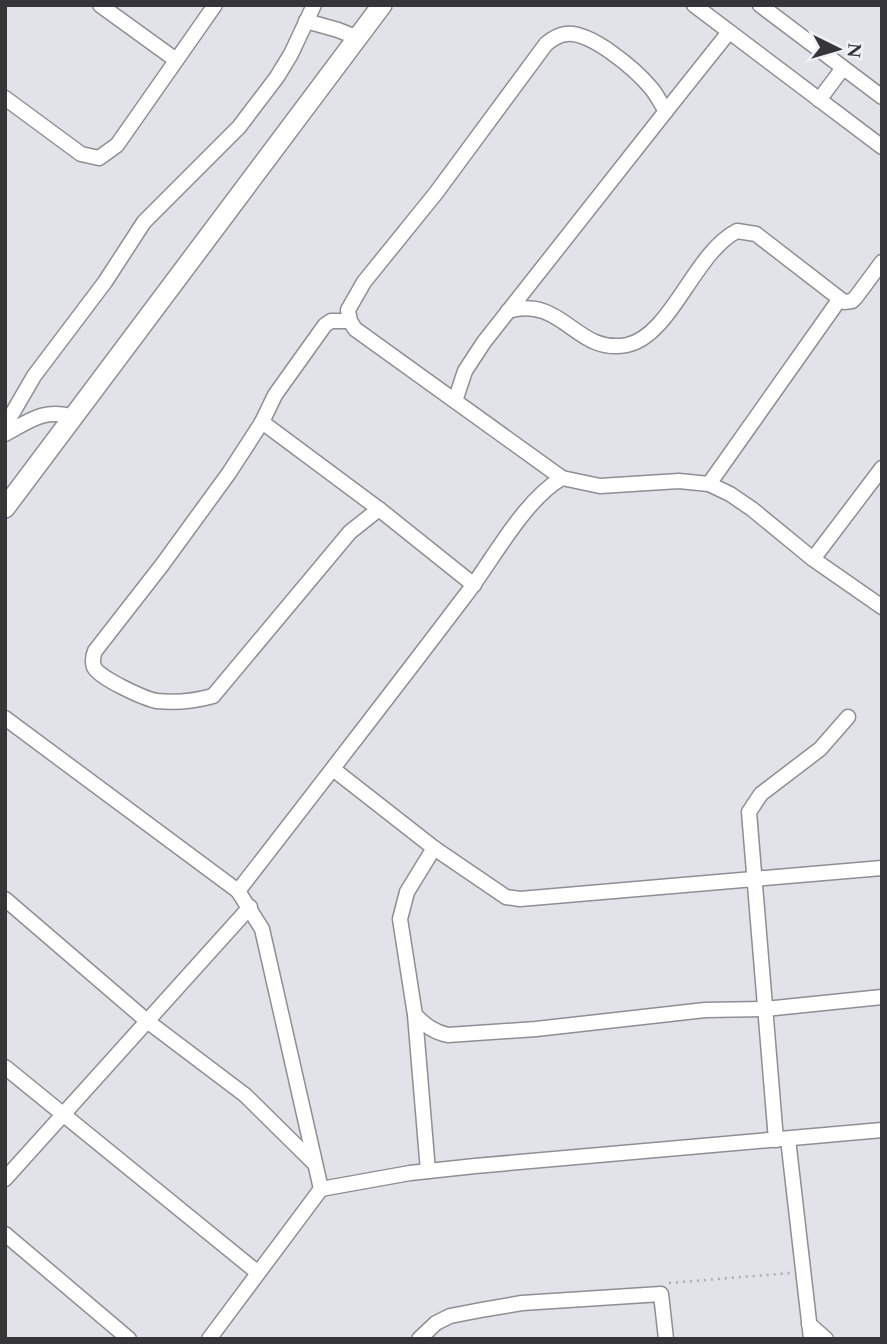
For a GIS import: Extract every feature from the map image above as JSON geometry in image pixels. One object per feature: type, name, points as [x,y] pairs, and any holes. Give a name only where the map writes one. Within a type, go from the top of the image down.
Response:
[{"type":"street","points":[[100,5],[176,60]]},
{"type":"street","points":[[5,98],[81,154],[99,158],[117,145],[215,5]]},
{"type":"street","points":[[5,426],[34,376],[105,282],[144,222],[239,127],[277,77],[314,5]]},
{"type":"street","points":[[5,508],[382,5]]},
{"type":"street","points":[[694,5],[882,147]]},
{"type":"street","points":[[760,5],[882,97]]},
{"type":"street","points":[[306,21],[358,38]]},
{"type":"street","points":[[455,401],[465,372],[508,311],[729,32]]},
{"type":"street","points":[[666,111],[644,80],[593,41],[579,35],[555,37],[364,282],[351,301],[349,321],[355,329],[562,478],[600,486],[680,481],[709,484],[752,509],[813,559],[882,607]]},
{"type":"street","points":[[819,100],[843,68]]},
{"type":"street","points":[[508,311],[526,307],[546,310],[592,340],[609,345],[635,342],[656,327],[720,243],[745,230],[756,234],[782,252],[839,300],[852,301],[882,262]]},
{"type":"street","points":[[709,484],[839,300]]},
{"type":"street","points":[[349,321],[331,321],[325,325],[275,395],[262,422],[229,473],[95,651],[93,660],[97,672],[156,701],[195,701],[213,695],[350,532],[379,509]]},
{"type":"street","points":[[5,433],[47,413],[58,412],[74,417]]},
{"type":"street","points":[[262,422],[474,584]]},
{"type":"street","points":[[813,559],[882,468]]},
{"type":"street","points":[[238,891],[474,584],[531,504],[562,478]]},
{"type":"street","points":[[826,1339],[810,1331],[805,1272],[782,1140],[765,1009],[749,815],[751,808],[767,788],[820,748],[848,717]]},
{"type":"street","points":[[5,718],[238,891],[250,907],[262,929],[321,1189]]},
{"type":"street","points":[[333,769],[434,848],[506,897],[520,899],[882,868]]},
{"type":"street","points":[[428,1171],[415,1016],[400,919],[407,892],[434,848]]},
{"type":"street","points":[[5,899],[147,1021],[245,1095],[315,1164]]},
{"type":"street","points":[[5,1179],[250,907]]},
{"type":"street","points":[[415,1016],[436,1032],[448,1035],[536,1029],[705,1010],[765,1009],[882,997]]},
{"type":"street","points":[[5,1067],[257,1272]]},
{"type":"street","points":[[209,1339],[321,1189],[428,1171],[882,1130]]},
{"type":"street","points":[[5,1234],[129,1339]]},
{"type":"street","points":[[419,1339],[436,1323],[450,1316],[481,1310],[522,1303],[662,1294],[666,1339]]},
{"type":"path","points":[[662,1294],[669,1283],[805,1272]]}]
